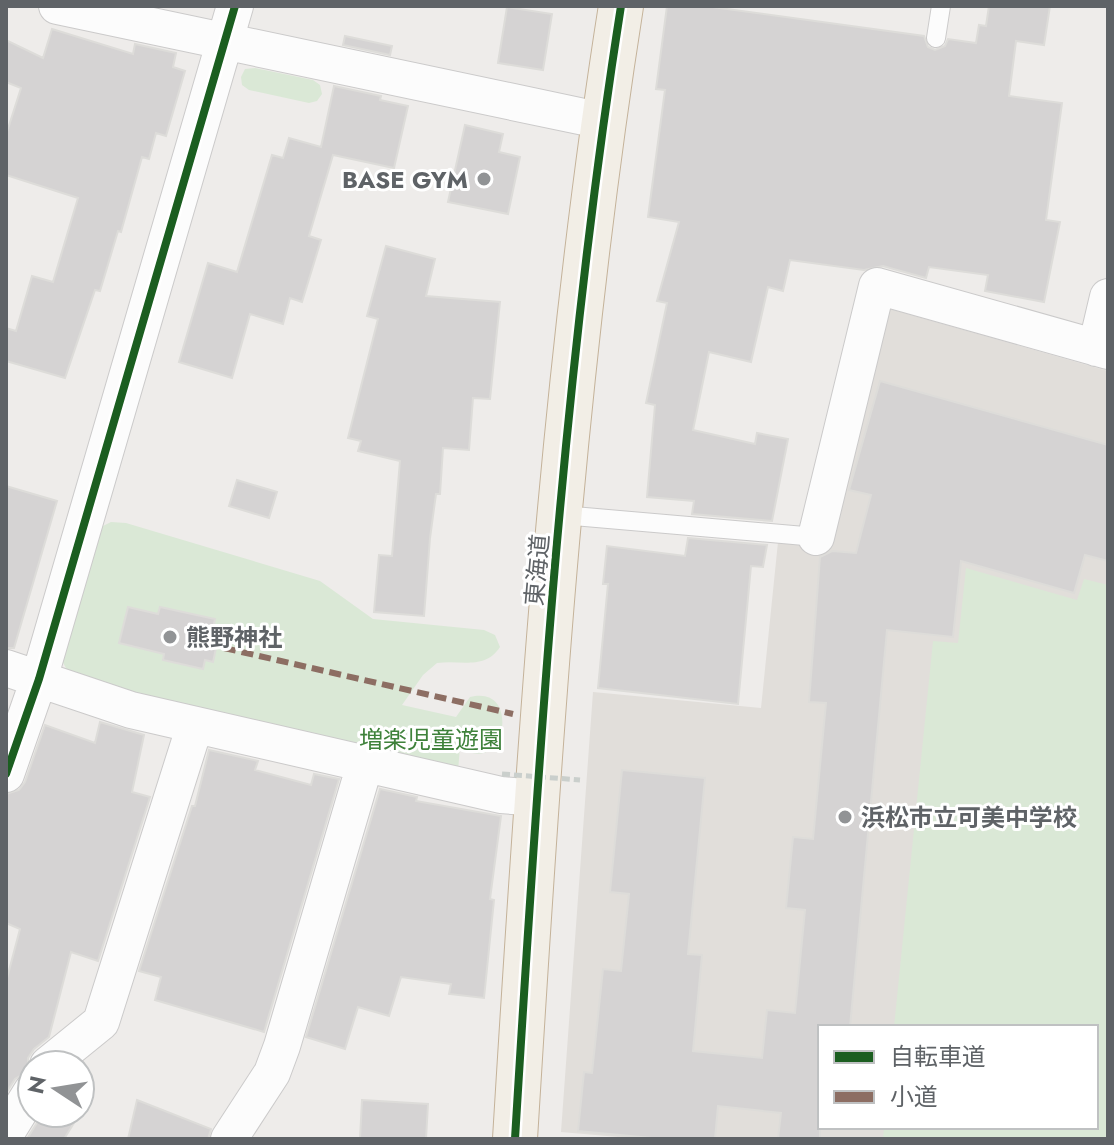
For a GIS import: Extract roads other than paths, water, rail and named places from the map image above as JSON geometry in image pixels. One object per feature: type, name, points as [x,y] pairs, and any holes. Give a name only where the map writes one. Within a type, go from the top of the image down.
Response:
[{"type":"highway","name":"東海道","points":[[515,1139],[538,798],[583,271],[621,6]]},
{"type":"street","points":[[57,6],[603,121]]},
{"type":"street","points":[[6,774],[22,674],[227,43],[235,6]]},
{"type":"street","points":[[816,537],[877,286],[1102,350],[1108,297]]},
{"type":"street","points":[[22,674],[131,710],[501,795],[538,798]]},
{"type":"street","points":[[68,1049],[101,1022],[195,725]]},
{"type":"street","points":[[229,1139],[265,1085],[282,1046],[365,764]]},
{"type":"lane","points":[[936,38],[941,6]]},
{"type":"lane","points":[[562,515],[816,537]]},
{"type":"place","name":"BASE GYM","points":[[484,179]]},
{"type":"place","name":"熊野神社","points":[[170,637]]},
{"type":"place","name":"浜松市立可美中学校","points":[[845,817]]},
{"type":"park label","name":"増楽児童遊園","points":[[431,739]]}]
